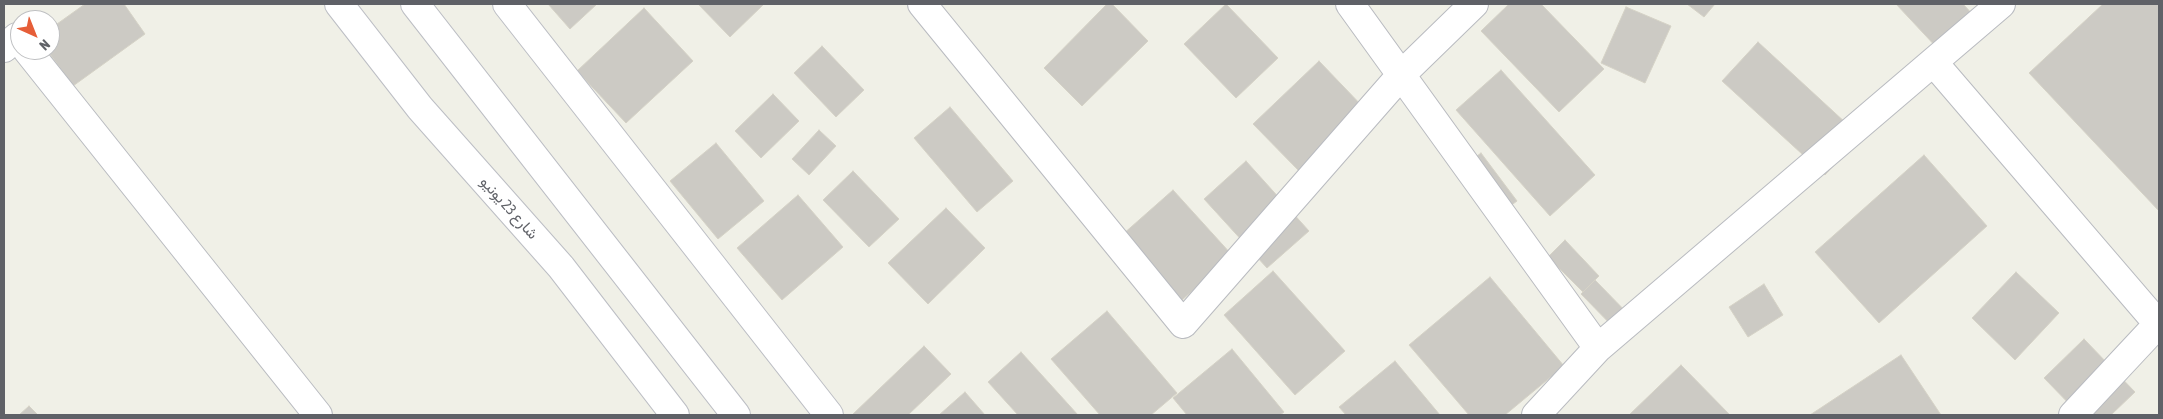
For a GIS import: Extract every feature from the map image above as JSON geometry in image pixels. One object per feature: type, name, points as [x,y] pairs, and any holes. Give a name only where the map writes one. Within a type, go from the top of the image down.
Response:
[{"type":"street","name":"شارع 23 يونيو","points":[[339,4],[420,108],[561,267],[675,415]]},
{"type":"street","points":[[414,4],[736,415]]},
{"type":"street","points":[[507,4],[829,415]]},
{"type":"street","points":[[922,4],[1182,324],[1402,74],[1474,4]]},
{"type":"street","points":[[1350,4],[1598,348]]},
{"type":"street","points":[[1536,415],[1598,348],[2001,4]]},
{"type":"street","points":[[35,60],[317,415]]},
{"type":"street","points":[[1934,63],[2158,324],[2073,415]]},
{"type":"building","points":[[85,4],[124,4],[145,34],[73,86],[54,60],[60,60],[60,22]]},
{"type":"building","points":[[548,4],[597,4],[570,29]]},
{"type":"building","points":[[698,4],[764,4],[730,37]]},
{"type":"building","points":[[1107,4],[1112,4],[1148,41],[1082,106],[1044,68]]},
{"type":"building","points":[[1226,4],[1278,58],[1236,98],[1184,44]]},
{"type":"building","points":[[1509,4],[1541,4],[1604,69],[1559,112],[1481,31]]},
{"type":"building","points":[[1687,4],[1715,4],[1704,17]]},
{"type":"building","points":[[1896,4],[1963,4],[1975,17],[1939,50]]},
{"type":"building","points":[[2103,4],[2159,4],[2159,211],[2029,73]]},
{"type":"building","points":[[1626,7],[1671,26],[1645,83],[1601,63]]},
{"type":"building","points":[[644,8],[693,61],[626,123],[577,71]]},
{"type":"building","points":[[1758,42],[1860,136],[1825,175],[1722,81]]},
{"type":"building","points":[[822,46],[864,90],[836,117],[794,73]]},
{"type":"building","points":[[1319,61],[1365,109],[1300,172],[1253,124]]},
{"type":"building","points":[[1501,70],[1595,175],[1550,216],[1456,110]]},
{"type":"building","points":[[773,94],[799,121],[761,158],[735,131]]},
{"type":"building","points":[[950,107],[1013,181],[977,212],[914,138]]},
{"type":"building","points":[[819,130],[836,146],[809,175],[792,159]]},
{"type":"building","points":[[716,143],[764,201],[718,239],[670,181]]},
{"type":"building","points":[[1481,153],[1517,201],[1491,220],[1456,172]]},
{"type":"building","points":[[1924,155],[1987,226],[1879,323],[1815,252]]},
{"type":"building","points":[[1246,161],[1309,231],[1267,268],[1204,199]]},
{"type":"building","points":[[853,171],[899,219],[869,247],[823,200]]},
{"type":"building","points":[[1173,190],[1232,255],[1181,301],[1122,235]]},
{"type":"building","points":[[798,195],[843,247],[782,300],[737,248]]},
{"type":"building","points":[[946,208],[985,248],[928,304],[888,263]]},
{"type":"building","points":[[1565,240],[1599,276],[1583,292],[1548,257]]},
{"type":"building","points":[[1273,271],[1345,351],[1295,395],[1224,315]]},
{"type":"building","points":[[2016,272],[2059,313],[2015,360],[1972,318]]},
{"type":"building","points":[[1490,277],[1564,366],[1505,415],[1469,415],[1409,345]]},
{"type":"building","points":[[1595,280],[1635,321],[1621,335],[1581,294]]},
{"type":"building","points":[[1764,284],[1783,315],[1748,337],[1729,307]]},
{"type":"building","points":[[1107,311],[1177,393],[1151,415],[1100,415],[1051,359]]},
{"type":"building","points":[[2084,339],[2135,392],[2111,415],[2080,415],[2044,378]]},
{"type":"building","points":[[924,346],[951,374],[908,415],[852,415]]},
{"type":"building","points":[[1232,349],[1284,412],[1280,415],[1187,415],[1173,398]]},
{"type":"building","points":[[1021,352],[1078,415],[1018,415],[988,382]]},
{"type":"building","points":[[1901,355],[1941,415],[1810,415]]},
{"type":"building","points":[[1395,361],[1440,415],[1346,415],[1339,407]]},
{"type":"building","points":[[1681,365],[1730,415],[1629,415]]},
{"type":"building","points":[[965,392],[985,415],[939,415]]},
{"type":"building","points":[[29,406],[38,415],[19,415]]}]
